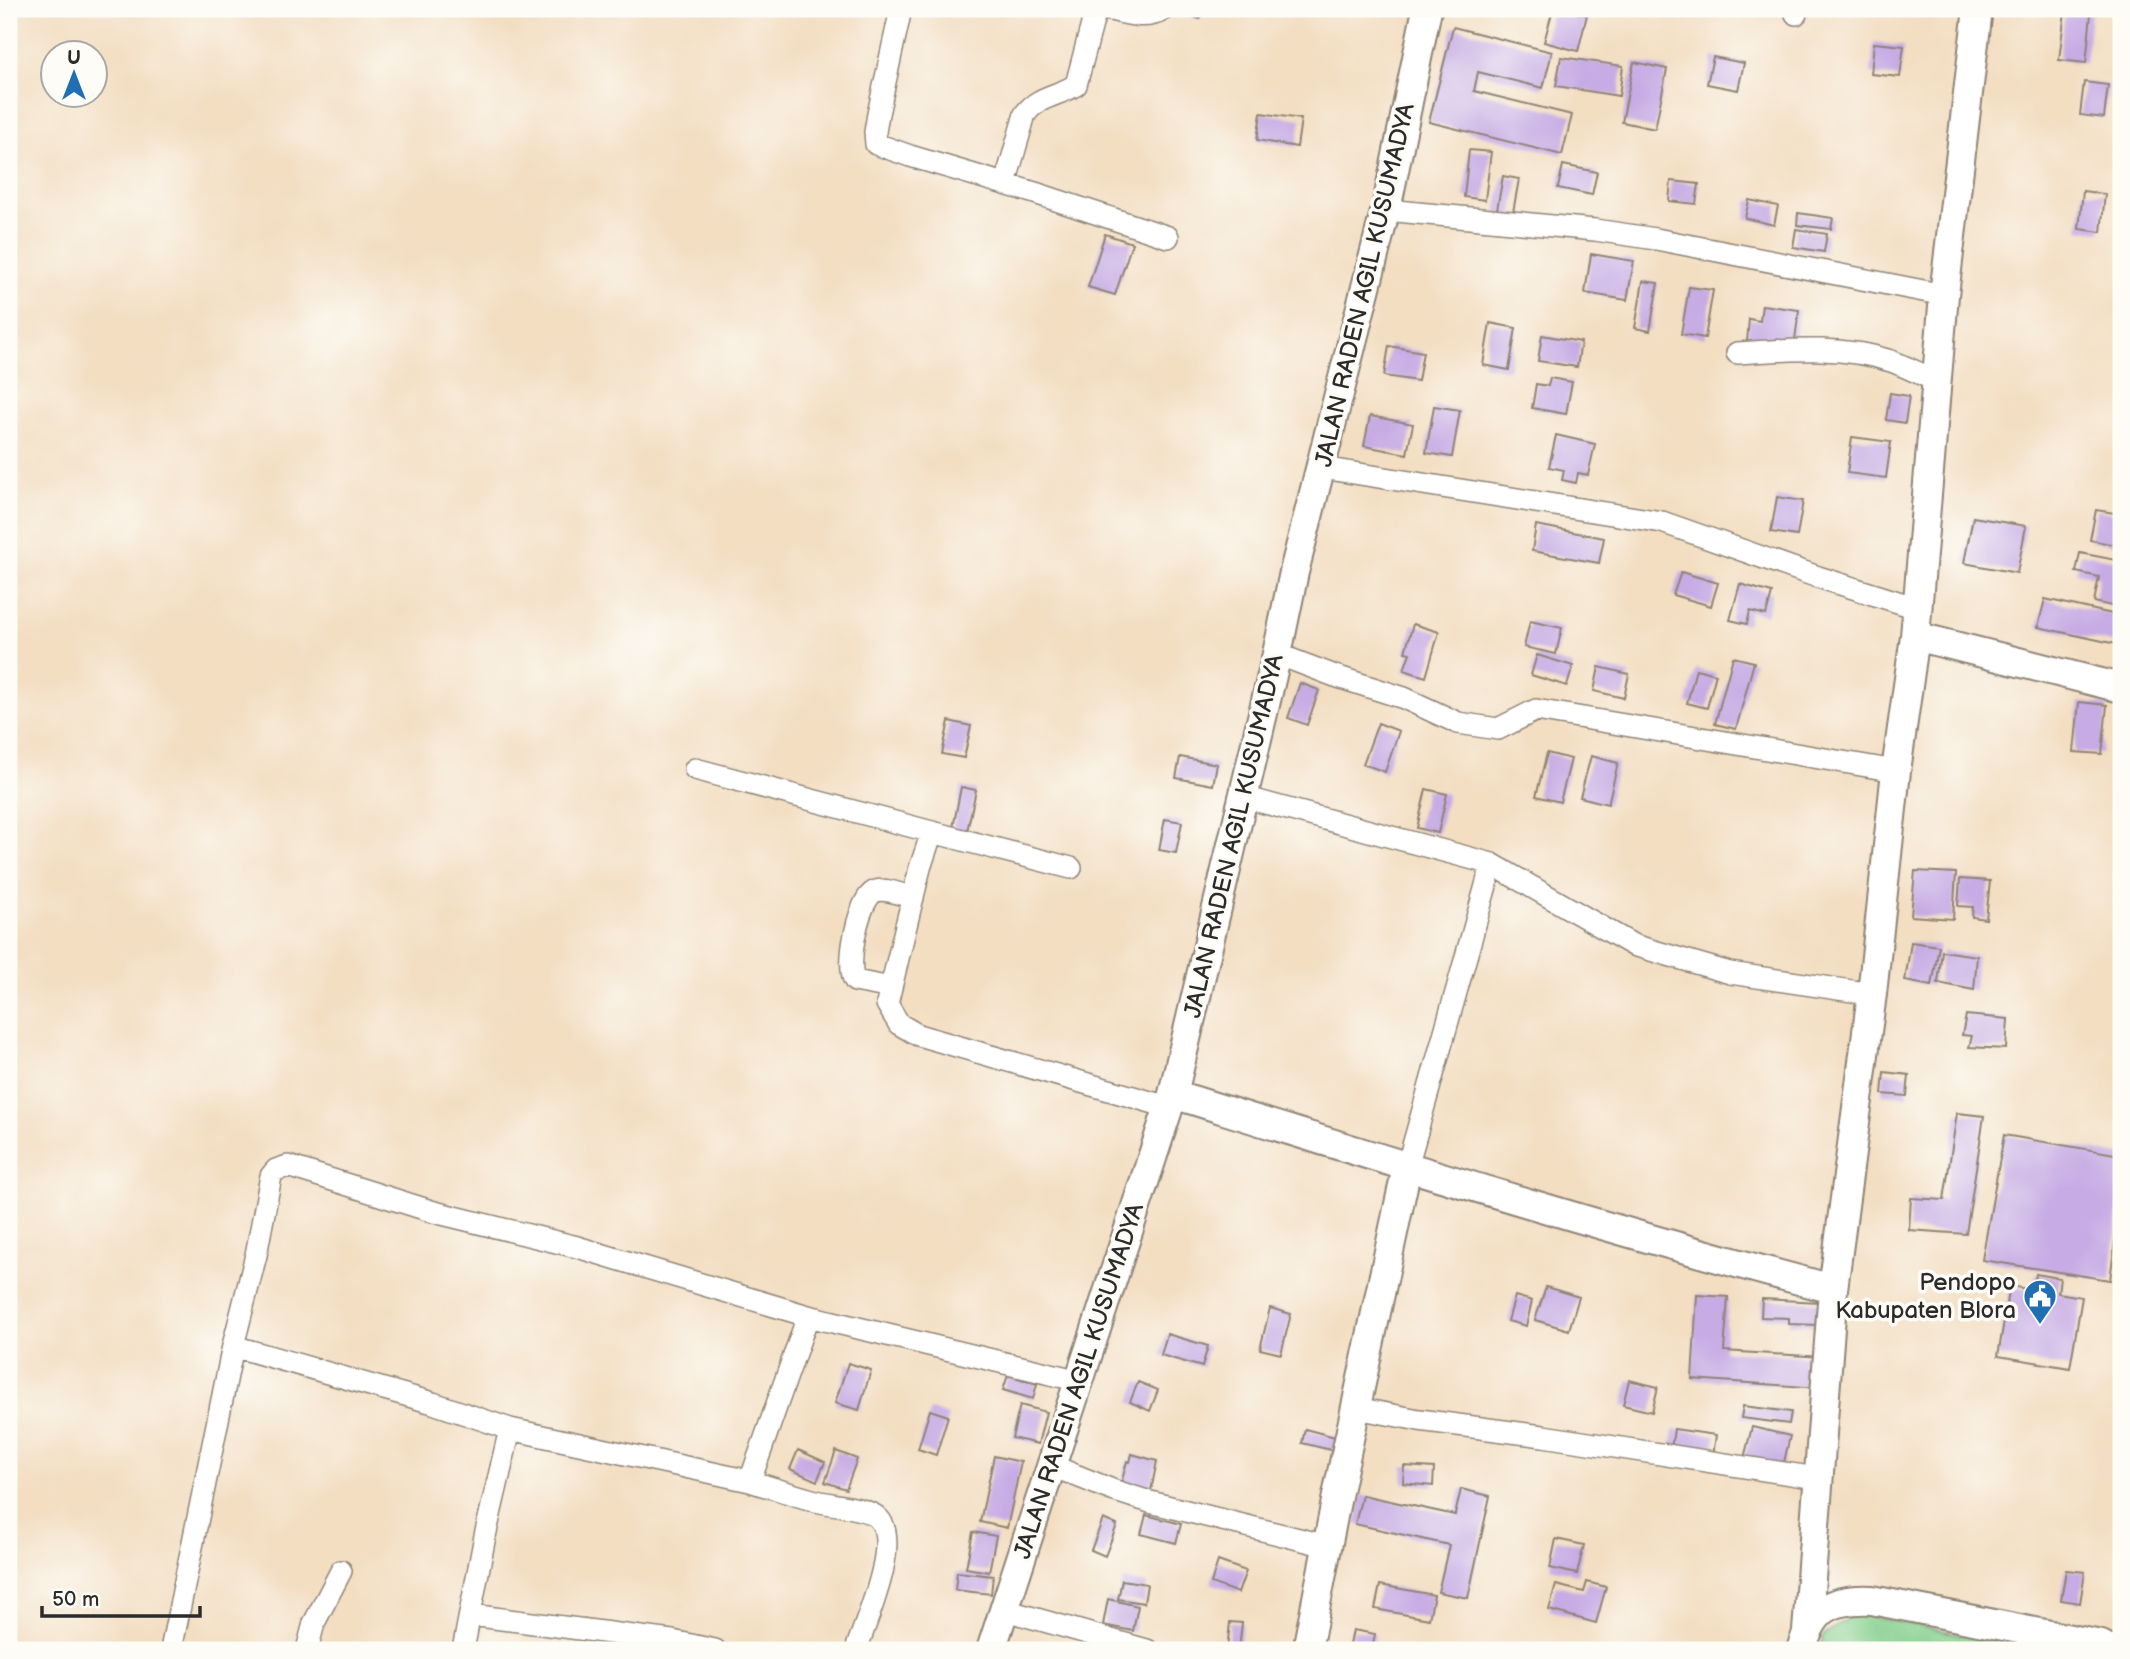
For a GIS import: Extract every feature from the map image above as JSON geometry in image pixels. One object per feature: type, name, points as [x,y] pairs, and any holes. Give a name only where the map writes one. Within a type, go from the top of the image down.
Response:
[{"type":"main road","name":"JALAN RADEN AGIL KUSUMADYA","points":[[991,1650],[1170,1100],[1277,654],[1294,572],[1386,210],[1427,9]]},
{"type":"main road","points":[[1804,1641],[1833,1289],[1915,636],[1944,295],[1978,9]]},
{"type":"main road","points":[[1915,636],[2121,688]]},
{"type":"main road","points":[[1170,1100],[1408,1167],[1716,1259],[1833,1289]]},
{"type":"main road","points":[[1307,1650],[1408,1167]]},
{"type":"main road","points":[[1804,1641],[1824,1609],[1846,1599],[1872,1600],[2101,1645],[2110,1650]]},
{"type":"street","points":[[901,9],[878,114],[876,144],[1168,237]]},
{"type":"street","points":[[1005,184],[1025,114],[1043,98],[1076,85],[1096,9]]},
{"type":"street","points":[[1107,9],[1147,16],[1165,9]]},
{"type":"street","points":[[1386,210],[1595,230],[1656,239],[1944,295]]},
{"type":"street","points":[[1737,353],[1801,349],[1832,351],[1889,361],[1937,381]]},
{"type":"street","points":[[1322,468],[1662,522],[1818,577],[1917,608]]},
{"type":"street","points":[[1277,654],[1404,698],[1458,723],[1476,727],[1497,729],[1536,710],[1896,771]]},
{"type":"street","points":[[695,769],[1071,868]]},
{"type":"street","points":[[1243,797],[1492,864],[1633,945],[1730,973],[1872,994]]},
{"type":"street","points":[[932,832],[887,1004],[899,1024],[918,1035],[1170,1100]]},
{"type":"street","points":[[1408,1167],[1492,864]]},
{"type":"street","points":[[891,988],[855,981],[851,975],[850,959],[864,903],[869,895],[882,890],[913,898]]},
{"type":"street","points":[[171,1650],[233,1346],[256,1255],[271,1177],[276,1170],[288,1166],[434,1212],[577,1247],[808,1316],[1080,1381]]},
{"type":"street","points":[[750,1481],[808,1316]]},
{"type":"street","points":[[233,1346],[433,1403],[510,1429],[750,1481],[819,1502],[869,1513],[877,1517],[884,1527],[885,1559],[856,1650]]},
{"type":"street","points":[[1356,1408],[1419,1420],[1817,1478]]},
{"type":"street","points":[[463,1650],[485,1536],[510,1429]]},
{"type":"street","points":[[1050,1465],[1150,1502],[1327,1546]]},
{"type":"street","points":[[307,1650],[314,1623],[341,1571]]},
{"type":"street","points":[[1006,1610],[1147,1650]]},
{"type":"street","points":[[471,1615],[672,1641],[715,1650]]},
{"type":"green space","points":[[1855,1613],[2041,1650],[1820,1650],[1823,1636]]},
{"type":"building","points":[[1171,9],[1204,9],[1200,19]]},
{"type":"building","points":[[1553,9],[1587,15],[1578,51],[1544,42]]},
{"type":"building","points":[[2065,11],[2091,14],[2086,63],[2059,60]]},
{"type":"building","points":[[1453,27],[1552,52],[1543,88],[1478,72],[1474,91],[1572,115],[1562,155],[1429,122]]},
{"type":"building","points":[[1874,43],[1904,46],[1900,77],[1871,74]]},
{"type":"building","points":[[1561,57],[1623,66],[1619,96],[1556,86]]},
{"type":"building","points":[[1713,57],[1744,63],[1738,90],[1707,84]]},
{"type":"building","points":[[1634,62],[1667,69],[1655,129],[1622,122]]},
{"type":"building","points":[[2084,82],[2108,85],[2104,118],[2080,115]]},
{"type":"building","points":[[1261,113],[1301,119],[1297,147],[1257,140]]},
{"type":"building","points":[[1469,150],[1491,152],[1485,200],[1464,197]]},
{"type":"building","points":[[1563,165],[1597,172],[1592,195],[1558,188]]},
{"type":"building","points":[[1503,176],[1519,179],[1512,218],[1496,215]]},
{"type":"building","points":[[1671,181],[1699,184],[1696,204],[1669,201]]},
{"type":"building","points":[[2083,191],[2105,194],[2101,232],[2079,229]]},
{"type":"building","points":[[1749,200],[1778,206],[1774,225],[1745,218]]},
{"type":"building","points":[[1798,213],[1833,218],[1831,229],[1797,225]]},
{"type":"building","points":[[1796,229],[1827,234],[1824,252],[1793,247]]},
{"type":"building","points":[[1105,234],[1132,243],[1115,295],[1088,287]]},
{"type":"building","points":[[1591,254],[1634,261],[1627,300],[1585,293]]},
{"type":"building","points":[[1643,281],[1658,283],[1650,331],[1635,328]]},
{"type":"building","points":[[1689,287],[1713,290],[1705,338],[1681,334]]},
{"type":"building","points":[[1762,305],[1799,310],[1794,347],[1747,342],[1749,319],[1760,321]]},
{"type":"building","points":[[1490,323],[1516,328],[1509,370],[1483,365]]},
{"type":"building","points":[[1542,335],[1581,342],[1577,367],[1538,361]]},
{"type":"building","points":[[1389,346],[1423,352],[1418,381],[1384,376]]},
{"type":"building","points":[[1550,378],[1572,382],[1566,414],[1532,408],[1536,384],[1548,386]]},
{"type":"building","points":[[1890,393],[1909,396],[1905,423],[1886,420]]},
{"type":"building","points":[[1434,406],[1460,410],[1452,457],[1426,453]]},
{"type":"building","points":[[1370,416],[1413,424],[1407,454],[1364,446]]},
{"type":"building","points":[[1556,435],[1595,444],[1588,475],[1578,473],[1576,483],[1562,480],[1564,470],[1549,467]]},
{"type":"building","points":[[1852,437],[1891,442],[1886,478],[1847,473]]},
{"type":"building","points":[[1777,497],[1803,501],[1797,536],[1771,532]]},
{"type":"building","points":[[2096,510],[2121,514],[2121,546],[2090,540]]},
{"type":"building","points":[[1973,517],[2026,526],[2017,573],[1964,563]]},
{"type":"building","points":[[1536,525],[1604,538],[1599,563],[1532,551]]},
{"type":"building","points":[[2080,553],[2121,561],[2121,583],[2116,607],[2094,602],[2099,577],[2076,572]]},
{"type":"building","points":[[1681,572],[1718,583],[1711,606],[1673,595]]},
{"type":"building","points":[[1740,584],[1772,593],[1766,615],[1750,611],[1747,624],[1730,620]]},
{"type":"building","points":[[2045,599],[2117,615],[2121,601],[2121,645],[2038,627]]},
{"type":"building","points":[[1530,621],[1562,628],[1556,654],[1524,647]]},
{"type":"building","points":[[1413,624],[1439,632],[1426,677],[1404,670],[1410,653],[1405,652]]},
{"type":"building","points":[[1537,655],[1573,666],[1567,686],[1531,675]]},
{"type":"building","points":[[1733,657],[1754,662],[1736,729],[1715,724]]},
{"type":"building","points":[[1599,667],[1629,674],[1624,698],[1594,691]]},
{"type":"building","points":[[1696,669],[1716,674],[1707,708],[1687,703]]},
{"type":"building","points":[[1300,683],[1319,690],[1307,725],[1288,718]]},
{"type":"building","points":[[2079,702],[2107,705],[2102,754],[2074,752]]},
{"type":"building","points":[[949,721],[971,726],[964,758],[942,754]]},
{"type":"building","points":[[1378,723],[1399,731],[1385,772],[1363,764]]},
{"type":"building","points":[[1547,753],[1571,759],[1560,802],[1536,796]]},
{"type":"building","points":[[1591,756],[1618,763],[1608,804],[1580,797]]},
{"type":"building","points":[[1180,757],[1217,764],[1213,785],[1176,778]]},
{"type":"building","points":[[961,787],[976,790],[966,836],[952,833]]},
{"type":"building","points":[[1426,789],[1447,794],[1438,833],[1417,828]]},
{"type":"building","points":[[1165,819],[1182,822],[1176,853],[1159,850]]},
{"type":"building","points":[[1915,871],[1956,873],[1953,919],[1911,916]]},
{"type":"building","points":[[1960,879],[1990,881],[1986,919],[1972,917],[1973,907],[1958,906]]},
{"type":"building","points":[[1911,942],[1939,946],[1932,986],[1905,981]]},
{"type":"building","points":[[1942,951],[1977,956],[1974,990],[1938,983]]},
{"type":"building","points":[[1966,1015],[2008,1019],[2006,1049],[1969,1047],[1972,1036],[1962,1035]]},
{"type":"building","points":[[1884,1072],[1909,1075],[1907,1096],[1882,1094]]},
{"type":"building","points":[[1957,1113],[1984,1116],[1966,1234],[1909,1230],[1911,1198],[1944,1200]]},
{"type":"building","points":[[2004,1135],[2121,1155],[2121,1194],[2110,1280],[1982,1260]]},
{"type":"building","name":"Pendopo Kabupaten Blora","points":[[2036,1274],[2060,1278],[2058,1293],[2082,1297],[2070,1368],[1998,1356],[2010,1286],[2033,1290]]},
{"type":"building","points":[[1546,1287],[1579,1297],[1569,1330],[1535,1320]]},
{"type":"building","points":[[1697,1295],[1728,1297],[1724,1351],[1823,1357],[1821,1388],[1692,1379]]},
{"type":"building","points":[[1515,1296],[1532,1301],[1526,1326],[1508,1321]]},
{"type":"building","points":[[1762,1299],[1820,1302],[1819,1325],[1789,1324],[1789,1318],[1761,1317]]},
{"type":"building","points":[[1270,1308],[1291,1314],[1281,1354],[1260,1349]]},
{"type":"building","points":[[1167,1334],[1208,1346],[1202,1367],[1161,1355]]},
{"type":"building","points":[[848,1363],[871,1370],[859,1410],[835,1403]]},
{"type":"building","points":[[1008,1375],[1037,1384],[1033,1399],[1003,1390]]},
{"type":"building","points":[[1629,1380],[1658,1387],[1652,1412],[1623,1405]]},
{"type":"building","points":[[1138,1382],[1158,1390],[1150,1411],[1130,1402]]},
{"type":"building","points":[[1020,1405],[1046,1412],[1038,1444],[1012,1438]]},
{"type":"building","points":[[1743,1406],[1791,1412],[1789,1424],[1741,1418]]},
{"type":"building","points":[[930,1410],[948,1416],[936,1455],[918,1449]]},
{"type":"building","points":[[1752,1427],[1790,1436],[1782,1471],[1743,1462]]},
{"type":"building","points":[[1305,1429],[1339,1438],[1335,1451],[1302,1443]]},
{"type":"building","points":[[1674,1429],[1716,1435],[1713,1456],[1671,1450]]},
{"type":"building","points":[[798,1450],[825,1462],[817,1481],[790,1469]]},
{"type":"building","points":[[836,1451],[857,1459],[846,1489],[825,1482]]},
{"type":"building","points":[[1132,1454],[1157,1461],[1150,1496],[1120,1488],[1127,1461],[1130,1462]]},
{"type":"building","points":[[994,1456],[1021,1462],[1007,1528],[980,1522]]},
{"type":"building","points":[[1404,1466],[1434,1468],[1433,1486],[1403,1483]]},
{"type":"building","points":[[1461,1489],[1490,1496],[1468,1598],[1438,1592],[1449,1545],[1355,1524],[1362,1495],[1455,1515]]},
{"type":"building","points":[[1146,1515],[1181,1524],[1176,1543],[1141,1534]]},
{"type":"building","points":[[1103,1519],[1117,1525],[1105,1556],[1091,1550]]},
{"type":"building","points":[[973,1532],[996,1536],[989,1572],[966,1568]]},
{"type":"building","points":[[1556,1539],[1584,1545],[1577,1574],[1550,1568]]},
{"type":"building","points":[[1218,1561],[1246,1571],[1238,1593],[1211,1583]]},
{"type":"building","points":[[2066,1570],[2085,1572],[2080,1603],[2061,1600]]},
{"type":"building","points":[[957,1572],[993,1576],[991,1594],[955,1590]]},
{"type":"building","points":[[1122,1580],[1147,1584],[1144,1603],[1118,1599]]},
{"type":"building","points":[[1587,1582],[1606,1587],[1596,1623],[1549,1610],[1556,1585],[1584,1592]]},
{"type":"building","points":[[1380,1585],[1434,1595],[1429,1619],[1375,1609]]},
{"type":"building","points":[[1108,1599],[1138,1606],[1133,1631],[1103,1625]]},
{"type":"building","points":[[1230,1622],[1242,1623],[1239,1650],[1227,1650]]},
{"type":"building","points":[[1353,1630],[1375,1634],[1372,1650],[1349,1650]]},
{"type":"building","points":[[1087,1647],[1107,1648],[1107,1650],[1087,1650]]},
{"type":"place","name":"Pendopo Kabupaten Blora","points":[[2040,1326]]}]
